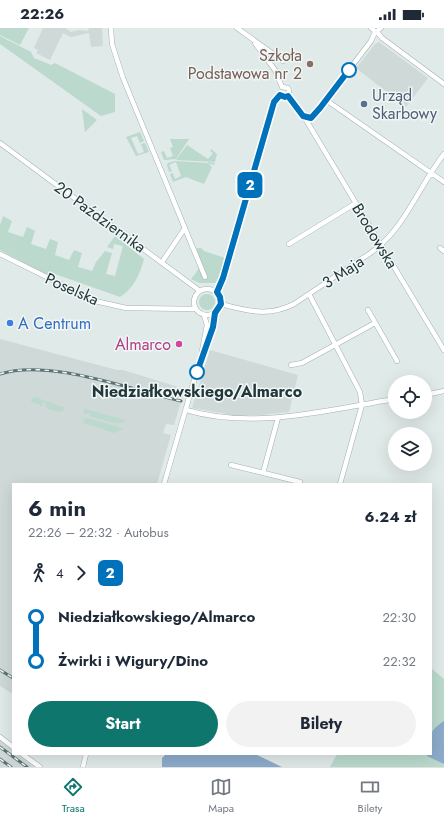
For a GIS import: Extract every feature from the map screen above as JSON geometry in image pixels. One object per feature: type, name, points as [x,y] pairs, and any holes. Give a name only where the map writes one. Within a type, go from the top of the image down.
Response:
[{"type":"street","points":[[111,28],[114,51],[123,78],[205,277]]},
{"type":"street","points":[[237,28],[283,61]]},
{"type":"street","points":[[308,119],[326,100],[371,41],[376,30],[382,38],[444,84]]},
{"type":"street","points":[[252,40],[275,70],[282,87]]},
{"type":"street","points":[[217,292],[223,278],[274,102],[280,95],[279,90],[282,87]]},
{"type":"street","points":[[280,95],[285,97],[288,96],[288,88],[282,87]]},
{"type":"street","name":"Brodowska","points":[[288,96],[303,116],[308,119],[381,246],[444,350]]},
{"type":"street","points":[[326,100],[444,182]]},
{"type":"street","name":"20 Października","points":[[0,143],[200,291]]},
{"type":"street","name":"3 Maja","points":[[221,304],[254,313],[271,312],[287,307],[381,246],[400,224],[430,173],[444,154]]},
{"type":"street","points":[[289,244],[356,203]]},
{"type":"street","points":[[162,262],[185,228]]},
{"type":"street","name":"Poselska","points":[[0,254],[95,301],[126,308],[196,309]]},
{"type":"street","points":[[166,483],[201,355],[207,325],[204,315],[196,309],[194,299],[200,291],[208,288],[217,292],[220,297],[221,304],[215,313],[213,327],[201,355]]},
{"type":"street","points":[[309,294],[360,392],[362,405],[340,483]]},
{"type":"street","points":[[368,310],[397,361]]},
{"type":"street","points":[[204,315],[215,313]]},
{"type":"street","points":[[291,365],[302,363],[375,323]]},
{"type":"street","points":[[432,394],[444,391]]},
{"type":"street","points":[[186,410],[232,419],[278,418],[388,400]]},
{"type":"street","points":[[263,473],[278,418]]},
{"type":"street","points":[[231,465],[300,482]]},
{"type":"street","points":[[0,737],[12,746]]},
{"type":"street","points":[[23,755],[40,767]]},
{"type":"street","points":[[83,767],[86,755]]},
{"type":"shaded area","points":[[43,28],[65,28],[71,32],[78,30],[88,31],[89,28],[102,28],[103,46],[91,47],[89,33],[71,37],[63,33],[50,60],[36,53],[38,50],[34,48]]},
{"type":"shaded area","points":[[379,42],[428,78],[406,107],[356,68],[375,44]]},
{"type":"shaded area","points":[[0,339],[117,370],[123,370],[185,389],[174,425],[166,424],[163,433],[171,435],[157,483],[12,483],[12,693],[0,686]]},
{"type":"shaded area","points":[[210,350],[298,375],[289,412],[261,415],[233,415],[192,408]]},
{"type":"shaded area","points":[[0,740],[12,749],[12,755],[19,755],[35,767],[0,767]]},
{"type":"green space","points":[[0,28],[29,28],[20,45],[0,35]]},
{"type":"green space","points":[[0,36],[31,52],[34,58],[51,65],[55,63],[115,94],[115,112],[101,116],[0,44]]},
{"type":"green space","points":[[82,109],[97,120],[85,132]]},
{"type":"green space","points":[[140,132],[144,141],[140,143],[137,136],[131,138],[138,154],[144,152],[141,144],[145,143],[149,152],[136,156],[126,137]]},
{"type":"green space","points":[[170,139],[189,139],[176,159],[164,160],[161,152],[164,151],[167,158],[173,156],[170,148],[173,147]]},
{"type":"green space","points":[[187,145],[208,159],[213,153],[210,151],[211,149],[217,154],[215,162],[176,160]]},
{"type":"green space","points":[[175,161],[208,163],[212,167],[204,184],[186,177],[173,182],[170,174],[173,173],[175,179],[181,176],[176,162],[169,165],[172,171],[169,172],[167,165],[168,163]]},
{"type":"green space","points":[[208,162],[215,163],[214,165]]},
{"type":"green space","points":[[3,216],[12,221],[8,232],[23,237],[27,227],[35,231],[31,244],[46,249],[50,239],[58,242],[55,255],[69,260],[74,250],[82,253],[78,267],[92,271],[96,262],[105,251],[112,253],[106,274],[115,276],[123,246],[114,244],[113,249],[107,247],[115,236],[144,259],[141,270],[133,285],[120,297],[55,274],[52,278],[0,250],[0,225]]},
{"type":"green space","points":[[197,248],[201,248],[204,251],[226,259],[218,282],[225,259],[218,280],[215,283],[199,283],[191,279],[198,270]]},
{"type":"green space","points":[[207,294],[213,296],[215,302],[213,308],[207,310],[201,308],[199,302],[201,296]]},
{"type":"green space","points":[[35,397],[65,408],[61,412],[47,409],[45,402],[42,403],[43,405],[41,407],[40,404],[31,402],[32,398]]},
{"type":"green space","points":[[85,409],[125,420],[125,422],[114,423],[89,416],[90,413],[85,414],[83,412]]},
{"type":"green space","points":[[87,418],[123,429],[114,433],[84,423],[83,420]]},
{"type":"green space","points":[[432,669],[444,679],[444,767],[330,767],[336,755],[432,755]]},
{"type":"water","points":[[444,721],[444,764],[427,756],[432,755],[432,731]]},
{"type":"water","points":[[165,755],[257,755],[282,767],[162,767],[162,758]]},
{"type":"railway","points":[[0,374],[20,370],[42,370],[65,373],[90,377],[181,401]]},
{"type":"railway","points":[[0,670],[12,677]]},
{"type":"railway","points":[[0,747],[27,767]]},
{"type":"railway","points":[[0,759],[11,767]]},
{"type":"bus line","name":"2","points":[[197,372],[201,355],[213,327],[215,313],[221,304],[220,297],[217,292],[223,278],[274,102],[280,95],[282,97],[288,96],[295,103],[303,116],[310,116],[311,118],[349,70]]},
{"type":"place","name":"Szkoła Podstawowa nr 2","points":[[310,64]]},
{"type":"place","name":"Urząd Skarbowy","points":[[364,104]]},
{"type":"place","name":"A Centrum","points":[[10,323]]},
{"type":"place","name":"Almarco","points":[[179,344]]},
{"type":"place","name":"Niedziałkowskiego/Almarco","points":[[197,372]]}]
